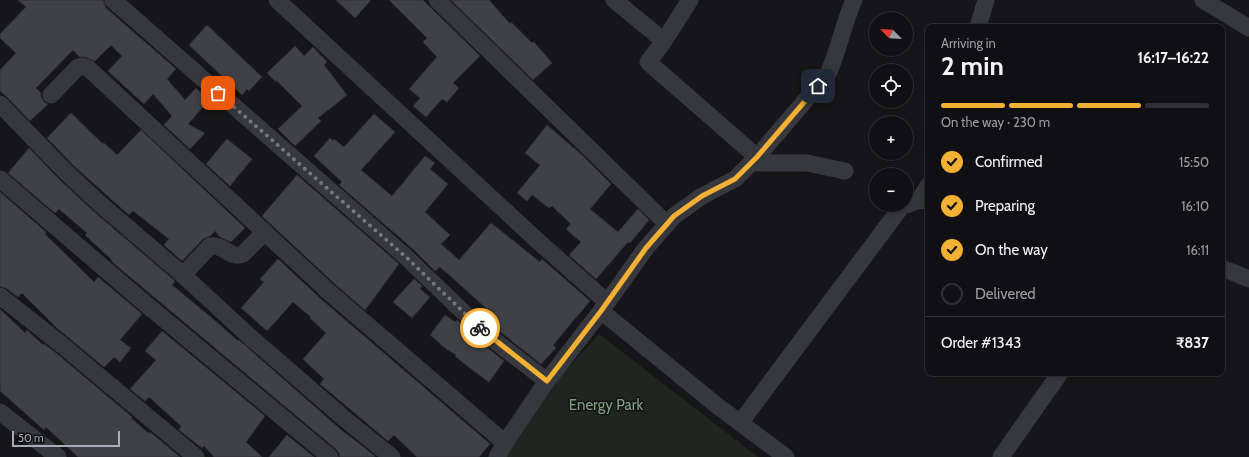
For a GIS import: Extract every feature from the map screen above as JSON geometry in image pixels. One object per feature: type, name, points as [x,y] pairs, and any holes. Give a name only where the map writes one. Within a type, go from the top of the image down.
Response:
[{"type":"street","points":[[113,0],[406,257],[486,334],[547,381]]},
{"type":"street","points":[[278,0],[540,243],[604,307],[715,404],[786,457]]},
{"type":"street","points":[[437,0],[667,224]]},
{"type":"street","points":[[614,0],[664,41]]},
{"type":"street","points":[[690,0],[664,41],[648,62],[754,160],[808,164],[845,171]]},
{"type":"street","points":[[51,95],[77,68],[82,66],[88,68],[501,450],[547,381],[604,307],[646,248],[674,216],[702,196],[735,179],[754,160],[828,74],[834,62],[843,28],[854,0]]},
{"type":"street","points":[[979,24],[986,0]]},
{"type":"street","points":[[1203,0],[1249,28]]},
{"type":"street","points":[[0,104],[88,193],[249,336],[346,420],[392,457]]},
{"type":"street","points":[[0,179],[147,305],[330,457]]},
{"type":"street","points":[[740,423],[902,206],[917,199]]},
{"type":"street","points":[[183,276],[210,246],[219,246],[232,254],[239,256],[243,254],[265,232]]},
{"type":"street","points":[[1225,269],[1249,279]]},
{"type":"street","points":[[0,296],[62,345],[196,457]]},
{"type":"street","points":[[1001,457],[1058,376]]},
{"type":"street","points":[[0,412],[58,457]]},
{"type":"green space","name":"Energy Park","points":[[599,334],[758,457],[506,457],[562,375]]},
{"type":"building","points":[[18,0],[103,0],[106,8],[176,69],[167,79],[185,100],[196,88],[209,100],[188,124],[205,133],[190,149],[164,125],[172,116],[153,94],[144,104],[108,71],[122,56],[111,45],[95,61],[85,57],[80,57],[73,50],[36,88],[41,93],[41,97],[44,102],[48,104],[30,121],[0,91],[0,70],[16,53],[0,38],[0,34],[26,7]]},
{"type":"building","points":[[336,0],[371,0],[355,18]]},
{"type":"building","points":[[389,0],[423,0],[480,56],[453,83],[459,88],[447,102],[442,99],[426,117],[413,106],[420,98],[409,89],[437,57],[423,42],[427,38]]},
{"type":"building","points":[[451,0],[489,0],[510,24],[511,22],[532,43],[534,42],[552,63],[533,80]]},
{"type":"building","points":[[207,25],[262,77],[249,91],[247,89],[242,95],[189,45]]},
{"type":"building","points":[[295,46],[304,56],[313,47],[327,62],[324,65],[347,95],[318,118],[321,121],[295,146],[278,129],[302,106],[267,73]]},
{"type":"building","points":[[71,113],[103,144],[104,143],[117,155],[141,130],[245,228],[231,242],[220,237],[215,231],[210,236],[203,239],[182,261],[164,245],[169,239],[133,211],[129,215],[73,165],[47,138]]},
{"type":"building","points":[[374,114],[395,132],[361,170],[392,196],[425,156],[435,163],[430,169],[448,184],[425,212],[450,235],[441,244],[459,260],[491,223],[540,262],[542,259],[590,301],[553,345],[556,348],[541,364],[481,315],[487,309],[440,267],[435,271],[413,249],[339,185],[342,182],[314,156],[330,138],[333,141],[334,139],[344,147]]},
{"type":"building","points":[[547,125],[583,156],[611,184],[590,209],[618,232],[638,209],[649,220],[630,243],[628,242],[596,279],[569,255],[581,242],[566,229],[571,224],[552,206],[549,208],[532,195],[527,201],[517,193],[540,165],[525,153]]},
{"type":"building","points":[[227,139],[252,159],[230,186],[206,164]]},
{"type":"building","points":[[29,148],[92,210],[175,281],[172,285],[238,341],[239,340],[339,428],[375,456],[340,457],[336,449],[111,261],[112,260],[85,235],[87,233],[59,209],[55,213],[8,173]]},
{"type":"building","points":[[297,175],[399,264],[365,310],[262,216]]},
{"type":"building","points":[[0,192],[46,232],[45,234],[94,282],[98,277],[142,314],[120,340],[131,348],[120,362],[114,357],[104,367],[57,328],[22,293],[18,297],[6,288],[0,286]]},
{"type":"building","points":[[278,259],[322,300],[490,444],[479,457],[417,457],[394,435],[388,441],[320,384],[324,379],[303,359],[326,333],[310,318],[311,317],[293,302],[267,331],[241,308],[264,282],[260,279]]},
{"type":"building","points":[[414,279],[422,286],[420,289],[430,297],[412,318],[393,302]]},
{"type":"building","points":[[0,309],[25,333],[27,330],[43,345],[44,344],[56,353],[132,417],[131,418],[148,433],[150,432],[180,457],[78,457],[46,427],[44,430],[0,391]]},
{"type":"building","points":[[445,315],[455,322],[457,320],[480,342],[504,361],[489,382],[430,335]]},
{"type":"building","points":[[162,331],[265,416],[246,442],[262,457],[214,457],[204,446],[202,448],[179,430],[181,426],[149,397],[145,401],[130,389],[156,360],[145,351]]},
{"type":"building","points":[[287,435],[314,457],[269,457]]},
{"type":"way so far","points":[[218,93],[406,257],[480,328]]},
{"type":"route","points":[[480,328],[547,381],[601,311],[646,248],[674,216],[702,196],[735,179],[757,157],[818,86]]}]
